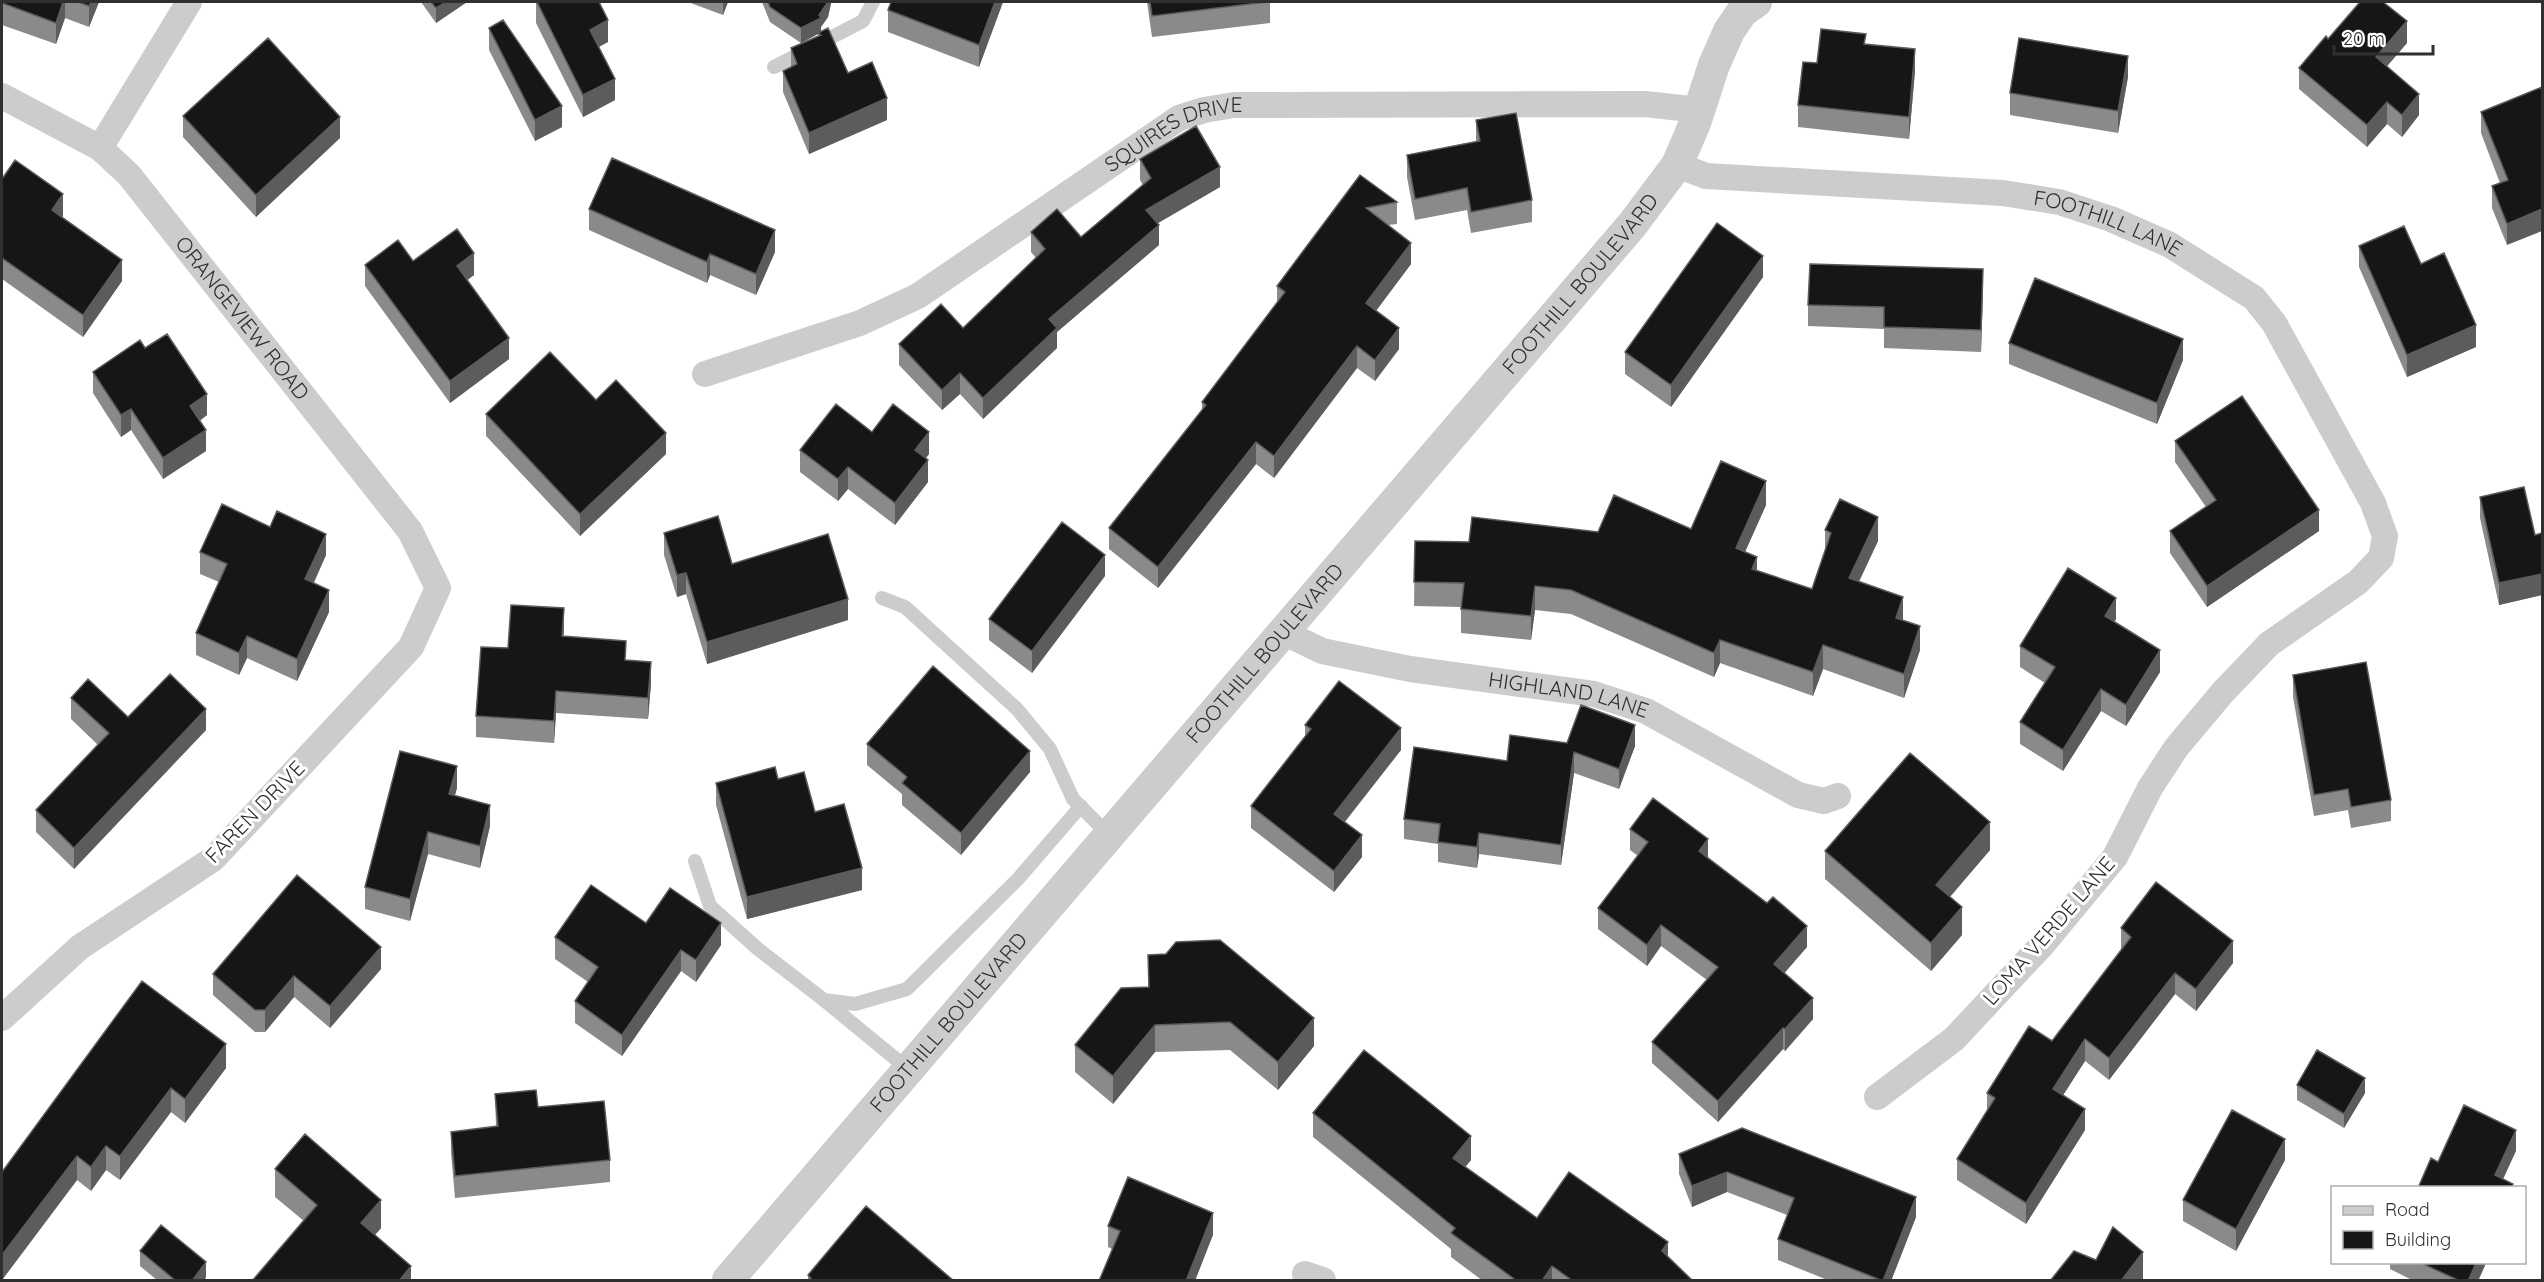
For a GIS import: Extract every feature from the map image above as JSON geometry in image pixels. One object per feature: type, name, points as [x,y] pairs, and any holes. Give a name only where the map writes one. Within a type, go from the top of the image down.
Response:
[{"type":"street","points":[[100,148],[189,2]]},
{"type":"street","name":"FOOTHILL BOULEVARD","points":[[728,1281],[1632,225],[1677,165],[1729,31],[1742,12],[1756,2]]},
{"type":"street","name":"ORANGEVIEW ROAD","points":[[2,96],[100,148],[129,175],[410,531],[438,588]]},
{"type":"street","name":"SQUIRES DRIVE","points":[[705,374],[860,323],[918,296],[1179,118],[1204,110],[1234,105],[1645,104],[1699,110]]},
{"type":"street","name":"FOOTHILL LANE","points":[[1677,165],[1706,176],[2003,193],[2059,202],[2111,219],[2170,245],[2254,298],[2274,323],[2373,503],[2385,536]]},
{"type":"street","name":"LOMA VERDE LANE","points":[[1877,1097],[1954,1039],[2043,944],[2115,857],[2150,788],[2176,748],[2223,692],[2269,644],[2358,582],[2380,558],[2385,536]]},
{"type":"street","name":"FAREN DRIVE","points":[[2,1018],[80,947],[213,859],[411,647],[438,588]]},
{"type":"street","name":"HIGHLAND LANE","points":[[1283,632],[1322,651],[1410,669],[1594,694],[1646,711],[1798,795],[1824,801],[1838,796]]},
{"type":"lane","points":[[774,67],[863,21],[873,2]]},
{"type":"lane","points":[[882,598],[905,607],[1017,709],[1050,750],[1073,799],[1109,835]]},
{"type":"lane","points":[[824,1000],[855,1004],[907,989],[1018,879],[1081,806]]},
{"type":"lane","points":[[695,861],[710,906],[758,949],[908,1069]]},
{"type":"building","points":[[2,2],[63,2],[56,23]]},
{"type":"building","points":[[78,2],[91,2],[89,6]]},
{"type":"building","points":[[431,2],[446,2],[436,8]]},
{"type":"building","points":[[537,2],[599,2],[608,20],[590,30],[615,79],[583,95]]},
{"type":"building","points":[[768,2],[828,2],[819,15],[821,18],[801,28],[770,7]]},
{"type":"building","points":[[891,2],[995,2],[979,45],[888,10]]},
{"type":"building","points":[[1150,2],[1266,2],[1152,16]]},
{"type":"building","points":[[2360,2],[2383,2],[2407,21],[2376,57],[2419,94],[2402,115],[2387,102],[2367,125],[2299,68],[2326,36],[2328,39]]},
{"type":"building","points":[[503,20],[562,106],[535,120],[489,28]]},
{"type":"building","points":[[828,28],[848,73],[872,62],[887,98],[809,133],[783,71],[797,64],[791,48],[821,35],[818,33]]},
{"type":"building","points":[[1821,29],[1866,34],[1864,44],[1915,49],[1909,117],[1798,105],[1803,62],[1817,63]]},
{"type":"building","points":[[268,38],[340,117],[256,195],[183,116]]},
{"type":"building","points":[[2019,38],[2128,56],[2118,111],[2010,93]]},
{"type":"building","points":[[2542,87],[2542,209],[2507,224],[2492,186],[2508,180],[2481,112]]},
{"type":"building","points":[[1516,113],[1532,200],[1471,212],[1467,188],[1415,199],[1407,155],[1480,141],[1476,120]]},
{"type":"building","points":[[1196,126],[1220,167],[1146,210],[1159,225],[1049,319],[1057,328],[983,398],[960,373],[942,390],[899,344],[941,304],[963,328],[1045,249],[1031,232],[1057,209],[1081,237],[1151,178],[1140,159]]},
{"type":"building","points":[[612,158],[775,230],[756,274],[710,254],[707,262],[589,209]]},
{"type":"building","points":[[15,160],[63,194],[52,210],[122,260],[83,315],[2,258],[2,179]]},
{"type":"building","points":[[1360,175],[1397,202],[1366,208],[1411,243],[1366,303],[1399,328],[1375,360],[1357,346],[1274,456],[1256,442],[1158,567],[1109,528],[1206,405],[1202,402],[1285,292],[1277,286]]},
{"type":"building","points":[[1717,223],[1763,256],[1671,385],[1625,352]]},
{"type":"building","points":[[2404,226],[2421,264],[2444,253],[2476,325],[2407,355],[2359,246]]},
{"type":"building","points":[[457,229],[474,253],[457,266],[509,338],[450,381],[365,265],[398,240],[413,261]]},
{"type":"building","points":[[1810,264],[1983,269],[1981,330],[1884,327],[1884,307],[1808,305]]},
{"type":"building","points":[[2035,278],[2183,339],[2157,403],[2009,343]]},
{"type":"building","points":[[167,334],[207,394],[190,406],[206,430],[163,458],[131,409],[121,415],[93,372],[140,340],[145,348]]},
{"type":"building","points":[[550,352],[596,400],[616,380],[666,433],[580,514],[486,414]]},
{"type":"building","points":[[2242,396],[2319,510],[2207,586],[2170,531],[2216,500],[2175,441]]},
{"type":"building","points":[[836,404],[872,432],[893,404],[929,432],[915,450],[928,460],[895,503],[848,467],[838,479],[800,450]]},
{"type":"building","points":[[1721,461],[1766,481],[1736,548],[1757,557],[1752,569],[1812,589],[1831,533],[1825,530],[1840,499],[1878,517],[1849,578],[1903,597],[1896,618],[1920,626],[1904,674],[1823,645],[1813,672],[1720,640],[1714,653],[1571,590],[1535,586],[1531,616],[1461,609],[1464,583],[1414,582],[1415,541],[1469,542],[1472,517],[1598,532],[1614,495],[1691,529]]},
{"type":"building","points":[[2524,487],[2535,535],[2542,533],[2542,574],[2499,583],[2480,497]]},
{"type":"building","points":[[222,504],[270,527],[277,511],[326,534],[305,579],[329,590],[297,659],[247,636],[239,653],[196,633],[227,564],[200,552]]},
{"type":"building","points":[[718,516],[732,564],[828,534],[848,599],[707,642],[686,573],[677,575],[664,533]]},
{"type":"building","points":[[1062,522],[1105,555],[1032,651],[989,619]]},
{"type":"building","points":[[2068,568],[2116,598],[2105,616],[2160,650],[2126,705],[2101,689],[2063,750],[2020,722],[2055,667],[2020,646]]},
{"type":"building","points":[[511,605],[564,608],[562,636],[626,641],[625,660],[651,662],[648,698],[556,691],[554,721],[476,716],[481,647],[508,648]]},
{"type":"building","points":[[2366,662],[2391,800],[2351,807],[2348,789],[2314,795],[2293,675]]},
{"type":"building","points":[[933,666],[1030,751],[961,833],[902,783],[907,777],[867,744]]},
{"type":"building","points":[[170,674],[206,709],[74,848],[36,810],[109,733],[71,698],[88,679],[128,717]]},
{"type":"building","points":[[1339,681],[1401,728],[1334,814],[1362,835],[1334,871],[1251,806],[1311,729],[1305,725]]},
{"type":"building","points":[[1581,705],[1635,725],[1619,769],[1574,752],[1561,845],[1479,833],[1477,847],[1438,842],[1440,824],[1404,819],[1414,747],[1507,761],[1510,735],[1567,743]]},
{"type":"building","points":[[400,751],[457,766],[449,794],[490,805],[480,846],[428,832],[410,899],[365,887]]},
{"type":"building","points":[[1910,753],[1990,822],[1936,885],[1962,907],[1931,943],[1825,851]]},
{"type":"building","points":[[775,767],[778,779],[804,772],[815,812],[844,804],[862,868],[747,897],[716,783]]},
{"type":"building","points":[[1653,798],[1708,839],[1699,851],[1767,903],[1773,897],[1807,926],[1774,964],[1813,998],[1718,1101],[1652,1042],[1718,967],[1661,925],[1647,945],[1598,908],[1648,842],[1630,829]]},
{"type":"building","points":[[297,875],[381,947],[330,1006],[294,976],[265,1010],[255,1010],[213,974]]},
{"type":"building","points":[[2156,882],[2233,941],[2196,989],[2175,973],[2109,1058],[2085,1039],[2053,1089],[2085,1109],[2026,1203],[1957,1159],[1995,1098],[1987,1093],[2029,1026],[2052,1041],[2131,937],[2121,928]]},
{"type":"building","points":[[591,885],[646,923],[670,888],[721,923],[696,960],[681,950],[622,1035],[575,1001],[598,967],[555,937]]},
{"type":"building","points":[[1220,940],[1314,1018],[1278,1062],[1230,1022],[1155,1025],[1113,1076],[1075,1045],[1121,988],[1149,987],[1148,955],[1166,954],[1176,942]]},
{"type":"building","points":[[142,981],[226,1044],[185,1099],[171,1088],[120,1156],[106,1146],[91,1167],[77,1156],[2,1255],[2,1172]]},
{"type":"building","points":[[1364,1050],[1471,1136],[1453,1158],[1537,1218],[1569,1172],[1668,1242],[1662,1251],[1693,1281],[1573,1281],[1552,1266],[1542,1281],[1517,1281],[1451,1233],[1455,1228],[1313,1113]]},
{"type":"building","points":[[2317,1050],[2365,1078],[2344,1114],[2297,1085]]},
{"type":"building","points":[[536,1090],[538,1107],[604,1101],[610,1160],[455,1176],[451,1132],[498,1126],[495,1094]]},
{"type":"building","points":[[2464,1105],[2516,1130],[2495,1175],[2513,1184],[2512,1186],[2419,1186],[2431,1158],[2438,1162]]},
{"type":"building","points":[[2232,1110],[2285,1139],[2236,1229],[2183,1200]]},
{"type":"building","points":[[1742,1128],[1916,1197],[1883,1281],[1778,1239],[1794,1198],[1727,1172],[1692,1186],[1679,1154]]},
{"type":"building","points":[[305,1134],[381,1200],[361,1223],[411,1266],[399,1281],[252,1281],[317,1205],[275,1169]]},
{"type":"building","points":[[1128,1177],[1213,1213],[1186,1281],[1099,1281],[1120,1231],[1108,1226]]},
{"type":"building","points":[[866,1206],[954,1281],[813,1281],[808,1275]]},
{"type":"building","points":[[161,1225],[206,1262],[192,1281],[176,1281],[140,1251]]},
{"type":"building","points":[[2113,1227],[2143,1252],[2121,1281],[2050,1281],[2074,1251],[2096,1260]]},
{"type":"building","points":[[2423,1264],[2476,1264],[2468,1281],[2460,1281]]}]
